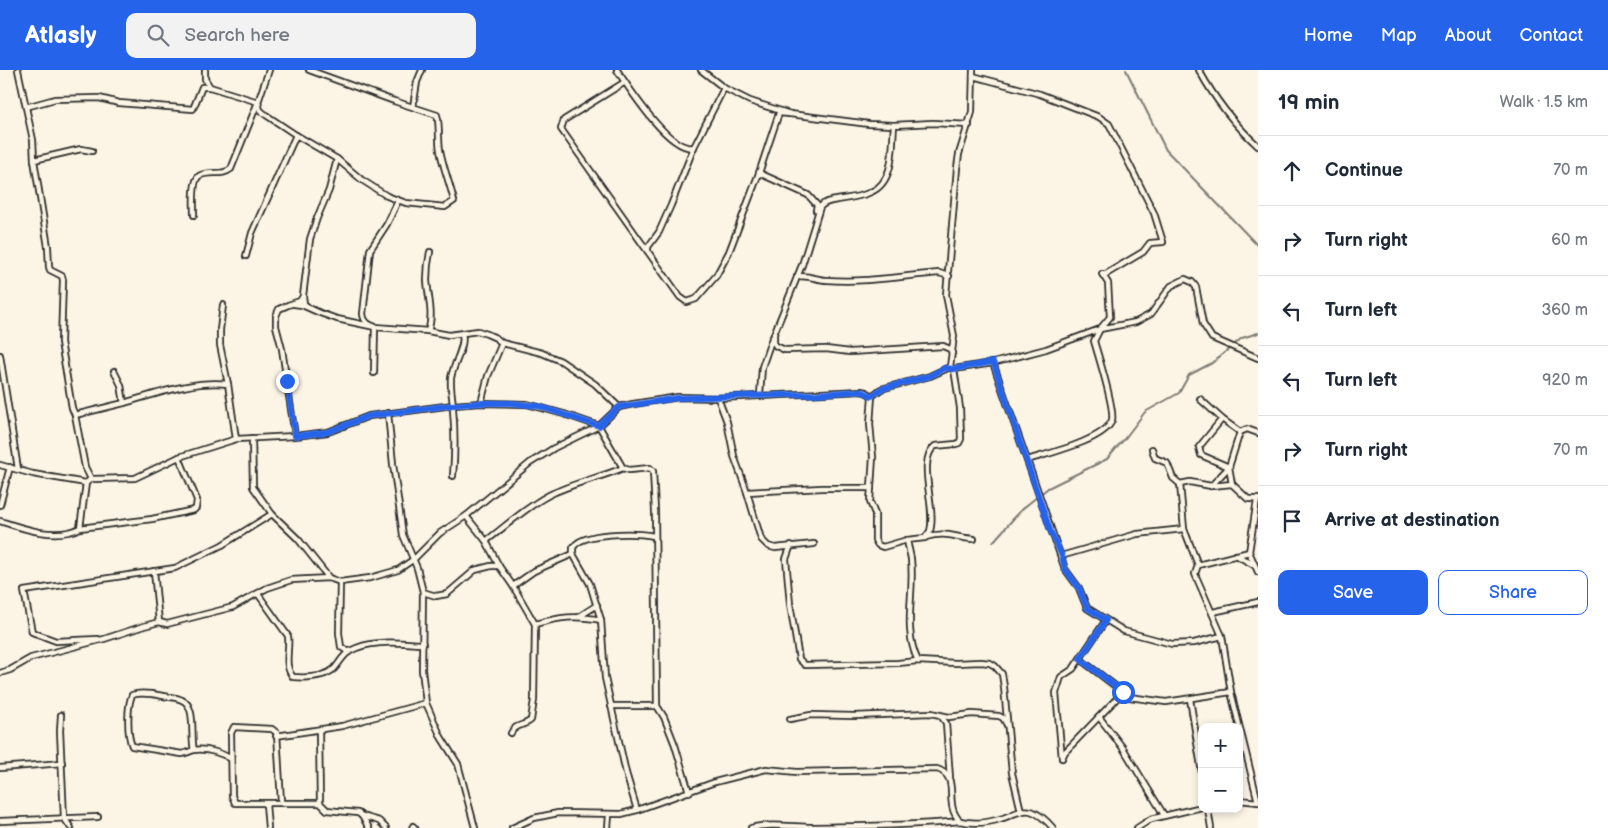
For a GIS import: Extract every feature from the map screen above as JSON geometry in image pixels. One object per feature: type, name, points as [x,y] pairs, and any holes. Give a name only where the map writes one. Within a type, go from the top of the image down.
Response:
[{"type":"street","points":[[18,70],[33,140],[34,160],[48,248],[49,266],[50,270],[62,276],[63,280],[61,342],[70,397],[85,466],[91,479]]},
{"type":"street","points":[[26,107],[55,99],[99,98],[119,103],[193,109],[205,79],[205,70]]},
{"type":"street","points":[[194,215],[194,190],[197,179],[206,173],[227,172],[230,169],[269,70]]},
{"type":"street","points":[[258,102],[260,110],[296,135],[337,159],[362,180],[387,196],[398,201],[445,207],[454,201],[440,151],[437,131],[440,123],[437,114],[309,70]]},
{"type":"street","points":[[413,107],[417,82],[422,70]]},
{"type":"street","points":[[617,70],[653,120],[672,140],[684,147],[694,147]]},
{"type":"street","points":[[701,70],[724,88],[750,100],[790,114]]},
{"type":"street","points":[[924,538],[932,527],[928,479],[929,452],[935,446],[956,444],[961,439],[959,397],[952,368],[954,336],[946,295],[957,168],[959,154],[972,112],[973,70]]},
{"type":"street","points":[[1199,70],[1208,86],[1238,127],[1258,146]]},
{"type":"street","points":[[973,76],[1040,94],[1099,116],[1114,131],[1154,212],[1163,242],[1150,243],[1143,252],[1106,274],[1102,274],[1108,284],[1110,317],[1116,327]]},
{"type":"street","points":[[205,79],[210,87]]},
{"type":"street","points":[[625,82],[564,120],[561,128],[648,252],[683,300],[687,302],[696,299],[716,276],[729,252],[759,173],[778,113]]},
{"type":"street","points":[[202,87],[210,87],[258,102]]},
{"type":"street","points":[[648,252],[648,247],[659,232],[672,206],[694,147],[724,88]]},
{"type":"street","points":[[773,108],[772,111],[777,111],[778,113],[869,124],[933,123],[968,125]]},
{"type":"street","points":[[760,395],[763,360],[802,265],[816,217],[822,204],[875,191],[880,186],[889,171],[894,125]]},
{"type":"street","points":[[246,256],[252,233],[296,135]]},
{"type":"street","points":[[34,160],[81,149],[92,151]]},
{"type":"street","points":[[308,307],[304,304],[304,296],[310,239],[329,190],[337,159]]},
{"type":"street","points":[[759,173],[808,195],[817,205],[816,217]]},
{"type":"street","points":[[374,327],[367,324],[363,314],[370,250],[387,224],[398,201]]},
{"type":"street","points":[[428,331],[432,321],[427,281],[430,252]]},
{"type":"street","points":[[802,265],[806,276]]},
{"type":"street","points":[[797,277],[806,276],[841,281],[939,273],[949,276]]},
{"type":"street","points":[[974,539],[951,534],[934,535],[882,547],[878,545],[875,540],[875,514],[870,502],[873,457],[870,424],[872,396],[881,389],[952,368],[993,362],[1046,349],[1100,329],[1136,322],[1151,314],[1171,286],[1185,279],[1192,282],[1196,287],[1203,324],[1212,338],[1258,358]]},
{"type":"street","points":[[294,304],[304,296]]},
{"type":"street","points":[[295,436],[276,326],[276,316],[279,310],[294,304],[308,307],[337,319],[374,327],[428,331],[449,335],[478,332],[496,338],[502,343],[542,353],[561,361],[596,384],[619,407]]},
{"type":"street","points":[[223,305],[220,345],[236,439]]},
{"type":"street","points":[[1027,460],[1080,443],[1104,431],[1112,421],[1106,383],[1094,341],[1100,329],[1110,317]]},
{"type":"street","points":[[374,327],[374,373]]},
{"type":"street","points":[[454,476],[455,434],[451,378],[454,363],[464,338],[462,334]]},
{"type":"street","points":[[774,334],[776,346],[785,350],[826,349],[850,352],[944,346],[950,349],[952,353]]},
{"type":"street","points":[[481,403],[488,376],[502,343]]},
{"type":"street","points":[[0,355],[18,469]]},
{"type":"street","points":[[993,362],[1050,530],[1062,556],[1065,569],[1079,588],[1087,608],[1124,631],[1172,644],[1194,643],[1222,636]]},
{"type":"street","points":[[114,371],[121,385],[124,403]]},
{"type":"street","points":[[75,415],[173,389],[218,383],[228,384]]},
{"type":"street","points":[[0,673],[10,670],[31,658],[159,622],[167,624],[233,607],[267,588],[292,580],[329,578],[340,582],[370,578],[398,570],[414,559],[446,528],[466,516],[530,463],[554,448],[599,426],[619,407],[641,402],[678,398],[718,398],[861,391],[872,396]]},
{"type":"street","points":[[718,398],[727,422],[734,456],[748,492],[756,525],[764,543],[775,548],[814,544]]},
{"type":"street","points":[[1200,399],[1240,432]]},
{"type":"street","points":[[80,528],[86,483],[91,479],[135,478],[179,457],[236,439],[328,432],[369,416],[453,405],[510,403],[538,406],[599,426],[623,468]]},
{"type":"street","points":[[388,413],[403,535],[414,559],[423,592],[422,670],[426,703],[441,737],[458,764],[475,828]]},
{"type":"street","points":[[1222,419],[1199,447],[1199,451],[1201,455],[1228,467]]},
{"type":"street","points":[[1211,486],[1228,467],[1240,432],[1247,429],[1258,433]]},
{"type":"street","points":[[252,438],[254,487],[272,514],[298,539],[329,578]]},
{"type":"street","points":[[1152,449],[1155,458],[1167,464],[1173,478],[1180,484],[1184,529],[1198,566],[1195,574],[1222,636],[1231,692],[1258,802],[1243,800]]},
{"type":"street","points":[[0,521],[46,533],[69,532],[80,528],[152,519],[194,510],[197,506],[197,500],[179,457]]},
{"type":"street","points":[[0,465],[86,483]]},
{"type":"street","points":[[0,505],[10,467]]},
{"type":"street","points":[[1228,467],[1232,484],[1248,499],[1258,500],[1249,552],[1258,572]]},
{"type":"street","points":[[486,541],[549,495],[623,468],[629,470],[650,468],[653,471],[657,706],[664,717],[675,745],[689,792]]},
{"type":"street","points":[[1180,484],[1190,482],[1211,486],[1232,484]]},
{"type":"street","points":[[748,492],[822,488],[871,488]]},
{"type":"street","points":[[104,639],[84,638],[56,641],[32,632],[24,591],[174,568],[222,545],[272,514]]},
{"type":"street","points":[[466,516],[486,541],[499,566],[535,624],[532,720],[515,727],[511,733]]},
{"type":"street","points":[[1062,556],[1136,534],[1184,529]]},
{"type":"street","points":[[638,810],[626,773],[605,678],[601,620],[590,584],[573,554],[573,548],[577,543],[602,535],[630,534],[654,536]]},
{"type":"street","points":[[907,540],[911,560],[909,627],[911,644],[918,661]]},
{"type":"street","points":[[791,545],[786,559],[790,604],[799,659],[805,665],[918,661],[981,662],[996,666],[1002,674],[1012,773],[1021,811]]},
{"type":"street","points":[[1198,566],[1249,552]]},
{"type":"street","points":[[513,586],[534,572],[573,554]]},
{"type":"street","points":[[1236,555],[1256,566]]},
{"type":"street","points":[[423,592],[436,596],[448,594],[475,570],[499,566]]},
{"type":"street","points":[[154,571],[159,622]]},
{"type":"street","points":[[340,582],[339,633],[341,647],[349,652]]},
{"type":"street","points":[[258,594],[288,636],[287,665],[288,672],[293,677],[326,674],[333,670],[349,652],[376,644],[423,644]]},
{"type":"street","points":[[1213,612],[1258,602]]},
{"type":"street","points":[[580,616],[597,605]]},
{"type":"street","points":[[535,624],[580,616],[601,620]]},
{"type":"street","points":[[1106,620],[1073,669],[1061,678],[1056,693],[1062,758],[1065,752],[1123,692]]},
{"type":"street","points":[[1080,659],[1123,692],[1122,696],[1166,702],[1231,692]]},
{"type":"street","points":[[194,750],[192,717],[188,704],[182,700],[160,696],[137,693],[132,695],[128,732],[132,746],[182,754],[190,753],[194,750],[214,752],[224,755],[231,760]]},
{"type":"street","points":[[1190,699],[1201,768]]},
{"type":"street","points":[[276,736],[342,726],[426,703]]},
{"type":"street","points":[[611,706],[657,706]]},
{"type":"street","points":[[790,719],[811,715],[872,716],[931,713],[941,716],[972,714],[999,716],[1003,718],[1008,726]]},
{"type":"street","points":[[61,715],[64,818],[70,828]]},
{"type":"street","points":[[941,716],[946,723],[952,809],[954,816],[960,821]]},
{"type":"street","points":[[1099,717],[1123,748],[1164,815]]},
{"type":"street","points":[[281,802],[277,733],[272,729],[234,727],[231,733],[233,801],[238,804],[320,803],[327,810],[354,812],[379,821],[386,828]]},
{"type":"street","points":[[319,730],[320,803]]},
{"type":"street","points":[[0,768],[62,763]]},
{"type":"street","points":[[512,828],[534,818],[558,813],[608,815],[638,810],[716,782],[766,769],[797,772],[937,769],[946,773],[950,783]]},
{"type":"street","points":[[266,804],[268,828]]},
{"type":"street","points":[[1137,828],[1151,819],[1198,808]]},
{"type":"street","points":[[751,828],[764,825],[788,827],[913,827],[960,821],[968,823],[986,822],[1029,810],[1053,828]]},
{"type":"street","points":[[1209,813],[1211,828]]},
{"type":"street","points":[[608,815],[608,828]]},
{"type":"street","points":[[362,816],[370,828],[379,821]]},
{"type":"street","points":[[0,821],[98,817]]},
{"type":"street","points":[[23,820],[24,828]]},
{"type":"waterway","points":[[1126,70],[1166,150],[1258,246]]},
{"type":"waterway","points":[[993,542],[1022,509],[1048,488],[1107,459],[1145,412],[1179,393],[1189,375],[1212,363],[1242,338],[1258,333]]},
{"type":"route","points":[[287,381],[295,436],[328,432],[369,416],[481,403],[510,403],[538,406],[599,426],[619,407],[649,401],[678,398],[718,398],[861,391],[872,396],[881,389],[930,376],[945,368],[950,367],[954,369],[993,362],[1065,569],[1079,588],[1087,608],[1106,620],[1080,659],[1123,692]]}]
